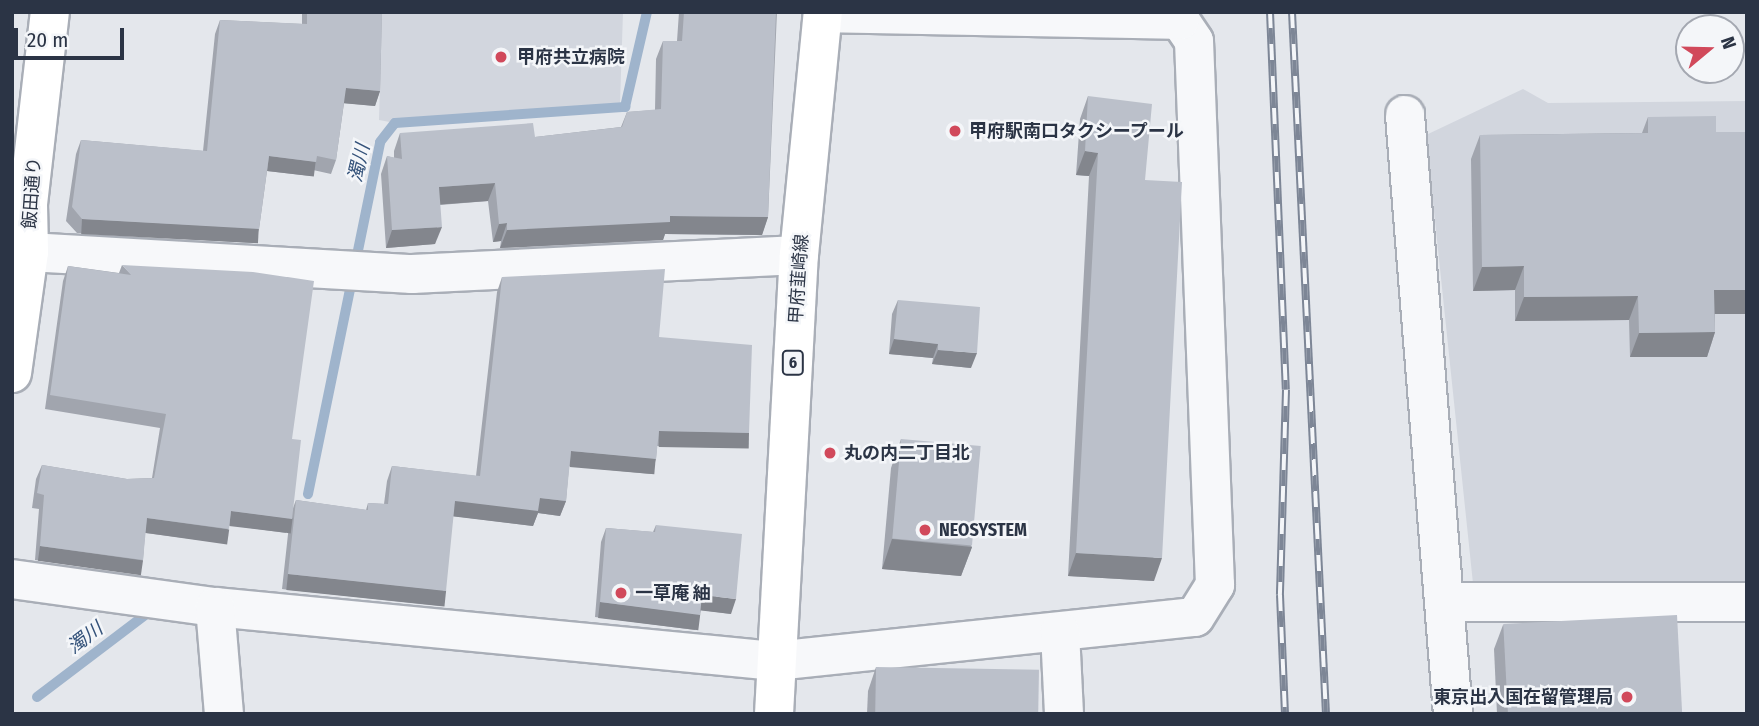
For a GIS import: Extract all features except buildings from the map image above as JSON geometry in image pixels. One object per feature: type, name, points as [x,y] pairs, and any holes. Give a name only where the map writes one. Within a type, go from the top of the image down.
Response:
[{"type":"main road","name":"飯田通り","points":[[12,373],[29,252],[20,205],[50,12]]},
{"type":"main road","name":"甲府韮崎線","points":[[774,714],[800,255],[823,12]]},
{"type":"street","points":[[12,579],[215,607],[775,661],[1195,617],[1215,585],[1194,41],[1180,20],[823,12]]},
{"type":"street","points":[[1405,115],[1447,602],[1453,714]]},
{"type":"street","points":[[29,252],[412,274],[800,255]]},
{"type":"street","points":[[1447,602],[1747,602]]},
{"type":"street","points":[[215,607],[224,714]]},
{"type":"street","points":[[1060,632],[1064,714]]},
{"type":"shaded area","name":"甲府共立病院","points":[[382,12],[623,12],[620,103],[395,123],[379,120]]},
{"type":"shaded area","points":[[1523,89],[1548,103],[1747,101],[1747,589],[1474,593],[1426,135]]},
{"type":"waterway","name":"濁川","points":[[308,494],[380,142],[395,123],[625,107],[647,12]]},
{"type":"waterway","name":"濁川","points":[[37,697],[153,609]]},
{"type":"railway","points":[[1270,12],[1286,390],[1280,595],[1285,714]]},
{"type":"railway","points":[[1292,12],[1326,714]]},
{"type":"place","name":"甲府共立病院","points":[[501,57]]},
{"type":"place","name":"甲府駅南口タクシープール","points":[[955,131]]},
{"type":"place","name":"丸の内二丁目北","points":[[830,453]]},
{"type":"place","name":"NEOSYSTEM","points":[[925,530]]},
{"type":"place","name":"一草庵 紬","points":[[621,593]]},
{"type":"place","name":"東京出入国在留管理局","points":[[1627,697]]}]
